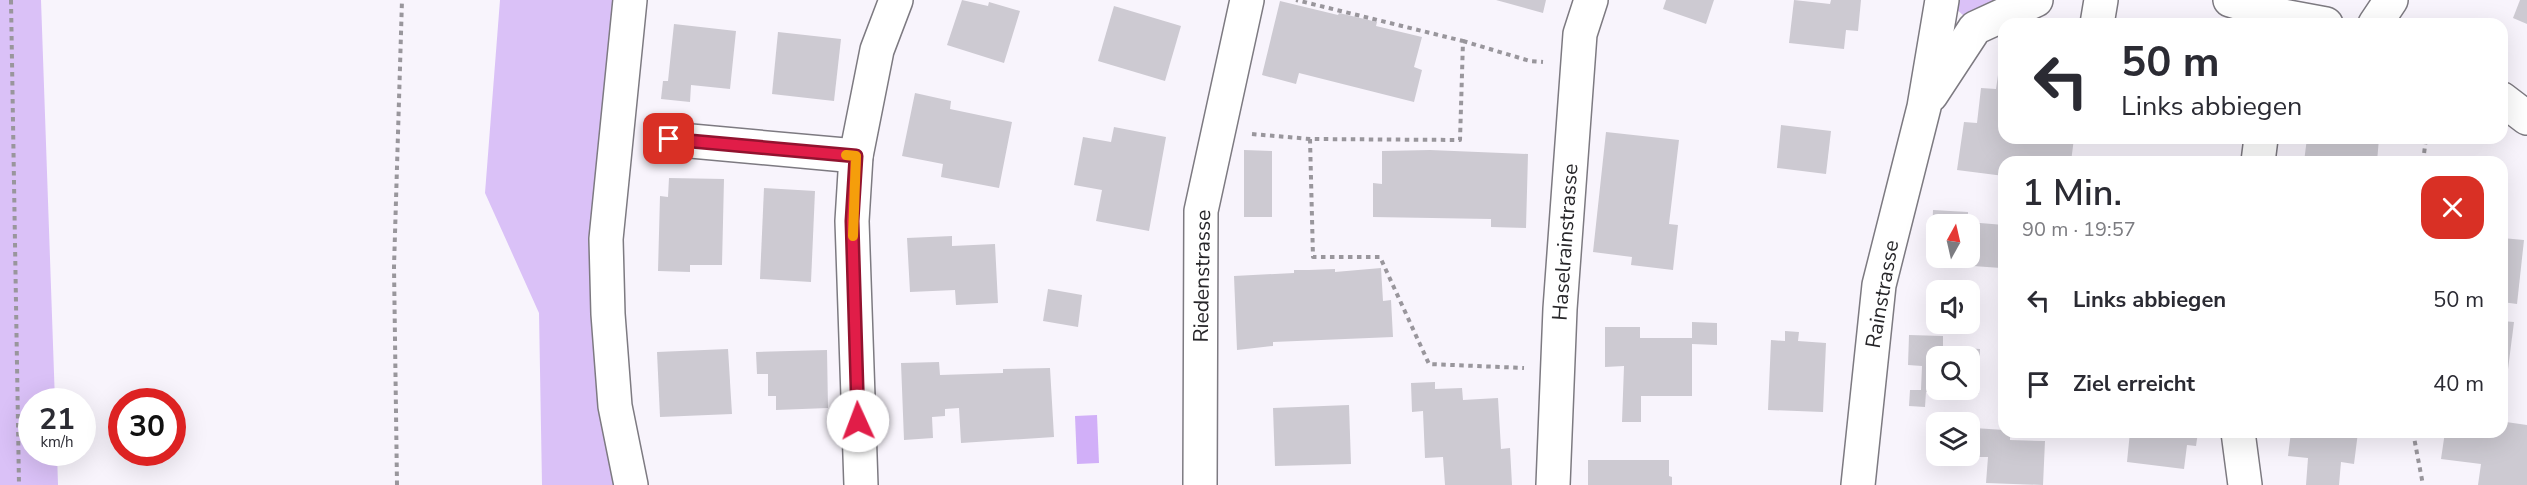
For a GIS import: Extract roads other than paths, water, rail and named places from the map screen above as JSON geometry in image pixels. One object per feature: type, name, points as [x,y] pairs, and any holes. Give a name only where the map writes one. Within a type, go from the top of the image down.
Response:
[{"type":"street","points":[[630,0],[606,239],[608,314],[615,406],[631,485]]},
{"type":"street","points":[[861,485],[852,221],[856,156],[877,50],[896,0]]},
{"type":"street","name":"Riedenstrasse","points":[[1200,485],[1201,211],[1247,0]]},
{"type":"street","name":"Haselrainstrasse","points":[[1553,485],[1558,369],[1580,34],[1591,0]]},
{"type":"street","name":"Rainstrasse","points":[[1858,485],[1879,285],[1924,106],[1942,0]]},
{"type":"street","name":"Rainstrasse","points":[[1924,106],[1975,28],[2036,0]]},
{"type":"street","points":[[2098,18],[2100,0]]},
{"type":"street","points":[[2230,0],[2278,18]]},
{"type":"street","points":[[2379,18],[2391,0]]},
{"type":"street","points":[[2508,104],[2527,118]]},
{"type":"street","points":[[669,139],[856,156]]},
{"type":"street","points":[[2239,438],[2245,485]]}]
